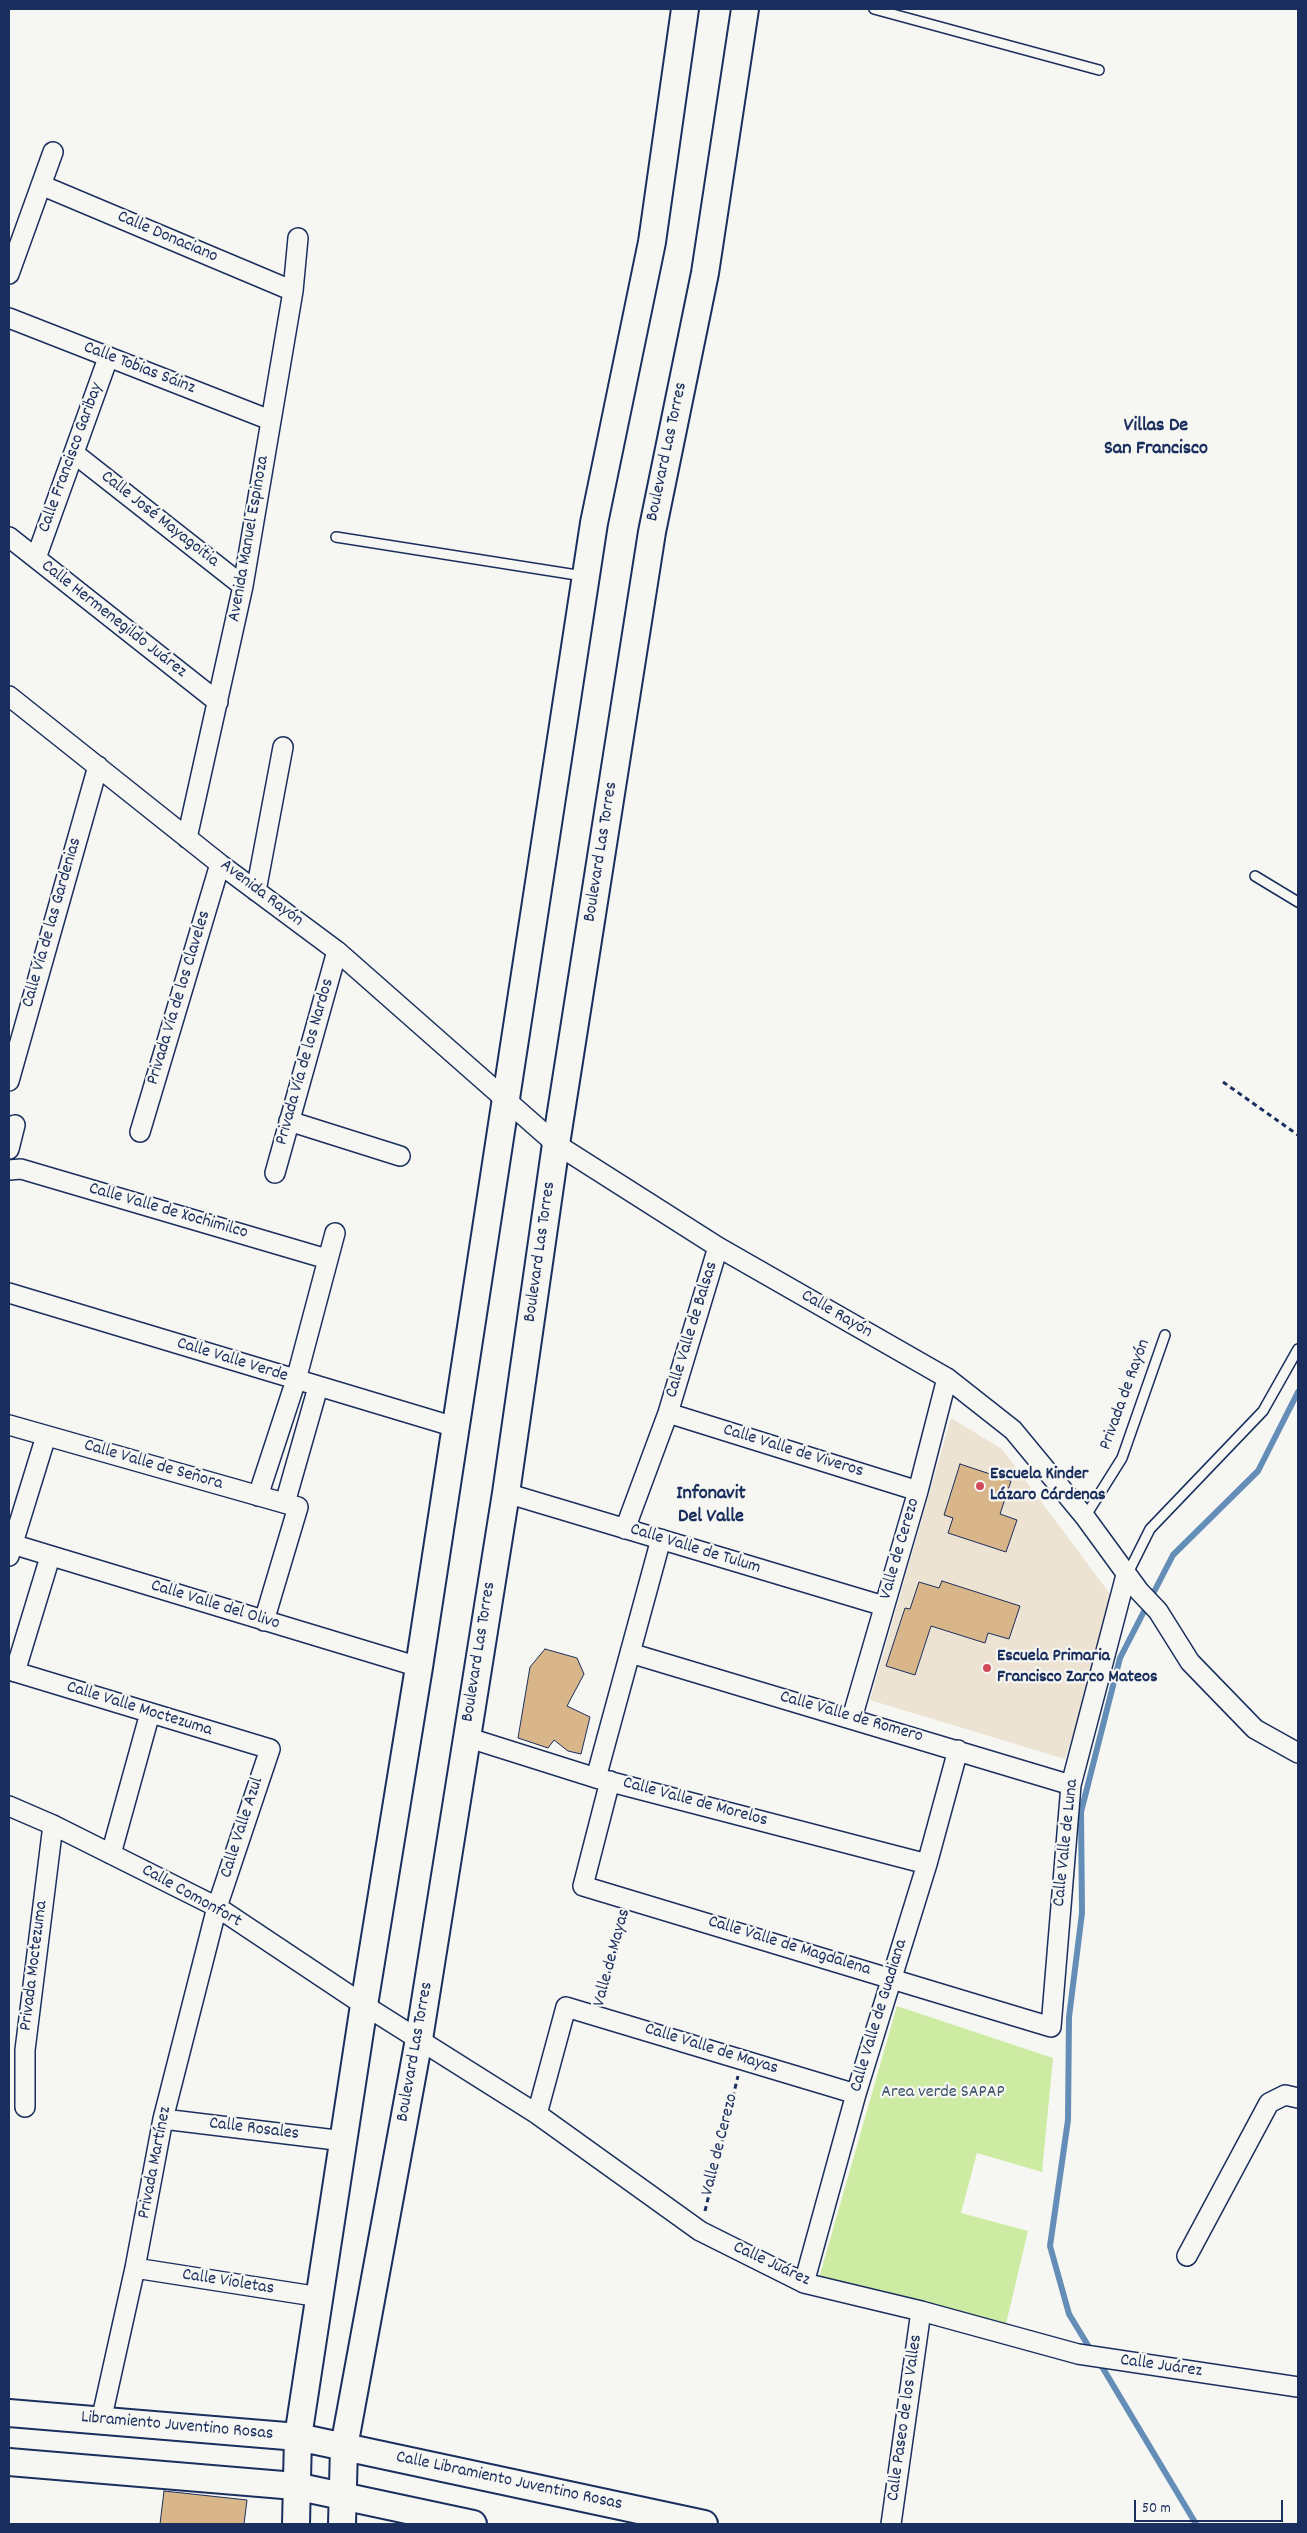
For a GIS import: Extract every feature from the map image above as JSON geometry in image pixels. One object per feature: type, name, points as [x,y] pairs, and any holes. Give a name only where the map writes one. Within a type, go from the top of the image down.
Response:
[{"type":"street","points":[[296,2524],[295,2486],[298,2437],[364,2005],[419,1668],[585,577],[594,523],[652,242],[685,9]]},
{"type":"street","name":"Boulevard Las Torres","points":[[342,2524],[344,2447],[419,2039],[506,1493],[556,1144],[652,532],[705,273],[745,9]]},
{"type":"street","points":[[9,274],[53,152]]},
{"type":"street","name":"Calle Donaciano","points":[[41,185],[293,291]]},
{"type":"street","name":"Avenida Manuel Espinoza","points":[[187,838],[243,586],[293,291],[298,238]]},
{"type":"street","name":"Calle Tobias Sáinz","points":[[9,318],[270,420]]},
{"type":"street","name":"Calle Francisco Garibay","points":[[36,558],[108,358]]},
{"type":"street","name":"Calle José Mayagoitia","points":[[75,454],[243,586]]},
{"type":"street","name":"Calle Hermenegildo Juárez","points":[[9,536],[218,702]]},
{"type":"street","name":"Avenida Rayón","points":[[9,696],[220,864],[337,951],[505,1100]]},
{"type":"street","points":[[256,891],[283,747]]},
{"type":"street","name":"Calle Vía de las Gardenias","points":[[9,1080],[98,766]]},
{"type":"street","name":"Privada Vía de los Claveles","points":[[140,1132],[220,864]]},
{"type":"street","name":"Privada Vía de los Nardos","points":[[274,1173],[337,951]]},
{"type":"street","name":"Calle Rayón","points":[[505,1100],[556,1144],[718,1247],[947,1378],[1013,1430],[1085,1517],[1138,1591],[1158,1611],[1190,1662],[1255,1729],[1298,1752]]},
{"type":"street","points":[[289,1121],[400,1156]]},
{"type":"street","points":[[9,1149],[15,1126]]},
{"type":"street","name":"Calle Valle de Xochimilco","points":[[9,1170],[21,1169],[327,1259]]},
{"type":"street","points":[[258,1496],[296,1380],[335,1234]]},
{"type":"street","name":"Calle Valle de Balsas","points":[[625,1529],[668,1413],[718,1247]]},
{"type":"street","name":"Calle Valle Verde","points":[[9,1292],[455,1427]]},
{"type":"street","name":"Valle de Cerezo","points":[[852,1718],[918,1491],[947,1378]]},
{"type":"street","points":[[264,1620],[318,1387]]},
{"type":"street","name":"Calle Valle de Viveros","points":[[668,1413],[918,1491]]},
{"type":"street","name":"Calle Valle de Señora","points":[[9,1425],[292,1505]]},
{"type":"street","points":[[10,1550],[46,1436]]},
{"type":"street","name":"Calle Valle de Tulum","points":[[506,1493],[884,1606]]},
{"type":"street","points":[[603,1779],[630,1653],[661,1539]]},
{"type":"street","name":"Calle Valle del Olivo","points":[[10,1550],[50,1557],[419,1668]]},
{"type":"street","points":[[12,1671],[50,1557]]},
{"type":"street","name":"Calle Valle de Luna","points":[[1051,2027],[1071,1785],[1126,1575]]},
{"type":"street","name":"Calle Valle de Romero","points":[[630,1653],[1071,1785]]},
{"type":"street","name":"Calle Valle Moctezuma","points":[[12,1671],[270,1749]]},
{"type":"street","points":[[111,1854],[150,1714]]},
{"type":"street","name":"Calle Valle de Morelos","points":[[466,1736],[603,1779],[926,1864]]},
{"type":"street","name":"Calle Valle Azul","points":[[217,1907],[270,1749]]},
{"type":"street","name":"Calle Valle de Guadiana","points":[[804,2283],[856,2094],[926,1864],[958,1750]]},
{"type":"street","name":"Calle Valle de Magdalena","points":[[603,1779],[584,1886],[892,1977],[1051,2027]]},
{"type":"street","name":"Calle Comonfort","points":[[9,1806],[53,1825],[217,1907],[364,2005]]},
{"type":"street","name":"Privada Moctezuma","points":[[25,2107],[25,2050],[53,1825]]},
{"type":"street","name":"Privada Martínez","points":[[101,2421],[135,2268],[163,2119],[217,1907]]},
{"type":"street","name":"Calle Juárez","points":[[364,2005],[537,2114],[700,2231],[804,2283],[921,2311],[1078,2354],[1298,2387]]},
{"type":"street","name":"Calle Valle de Mayas","points":[[566,2007],[856,2094]]},
{"type":"street","name":"Valle de Mayas","points":[[537,2114],[566,2007]]},
{"type":"street","points":[[1187,2256],[1268,2103],[1292,2096]]},
{"type":"street","name":"Calle Rosales","points":[[163,2119],[344,2142]]},
{"type":"street","name":"Calle Violetas","points":[[135,2268],[320,2297]]},
{"type":"street","name":"Calle Paseo de los Valles","points":[[891,2524],[921,2311]]},
{"type":"street","name":"Libramiento Juventino Rosas","points":[[9,2413],[298,2437],[344,2447]]},
{"type":"street","name":"Calle Libramiento Juventino Rosas","points":[[344,2447],[704,2524]]},
{"type":"street","points":[[9,2462],[295,2486],[473,2524]]},
{"type":"lane","points":[[874,9],[1099,70]]},
{"type":"lane","points":[[336,537],[585,577]]},
{"type":"lane","points":[[1256,876],[1298,902]]},
{"type":"lane","name":"Privada de Rayón","points":[[1085,1517],[1122,1458],[1165,1335]]},
{"type":"lane","points":[[1126,1575],[1150,1529],[1263,1411],[1298,1349]]},
{"type":"path","points":[[1223,1082],[1298,1135]]},
{"type":"path","name":"Valle de Mayas","points":[[598,2016],[629,1899]]},
{"type":"path","name":"Valle de Cerezo","points":[[700,2231],[742,2060]]},
{"type":"shaded area","name":"Escuela Primaria Francisco Zarco Mateos","points":[[951,1418],[1002,1449],[1116,1602],[1065,1759],[870,1700]]},
{"type":"green space","name":"Area verde SAPAP","points":[[897,2006],[1053,2058],[1042,2172],[977,2153],[961,2213],[1028,2231],[1006,2324],[819,2278]]},
{"type":"building","points":[[960,1464],[1011,1481],[1000,1514],[1017,1520],[1006,1552],[948,1533],[953,1518],[944,1515]]},
{"type":"building","points":[[942,1581],[1020,1606],[1009,1639],[988,1633],[985,1643],[931,1626],[915,1675],[886,1666],[905,1608],[910,1609],[919,1582],[939,1588]]},
{"type":"building","points":[[545,1649],[577,1658],[584,1674],[567,1706],[590,1717],[581,1754],[568,1751],[554,1740],[548,1748],[518,1738],[530,1667]]},
{"type":"building","points":[[164,2491],[247,2500],[244,2524],[160,2524]]},
{"type":"waterway","points":[[1092,2352],[1069,2314],[1050,2246],[1068,2120],[1069,2017],[1082,1913],[1081,1812],[1120,1658],[1173,1555],[1258,1471],[1298,1392]]},
{"type":"waterway","points":[[1098,2360],[1196,2524]]},
{"type":"place","name":"Escuela Kinder Lázaro Cárdenas","points":[[980,1486]]},
{"type":"place","name":"Escuela Primaria Francisco Zarco Mateos","points":[[987,1668]]},
{"type":"district","name":"Villas De San Francisco","points":[[1156,438]]},
{"type":"district","name":"Infonavit Del Valle","points":[[711,1506]]}]
